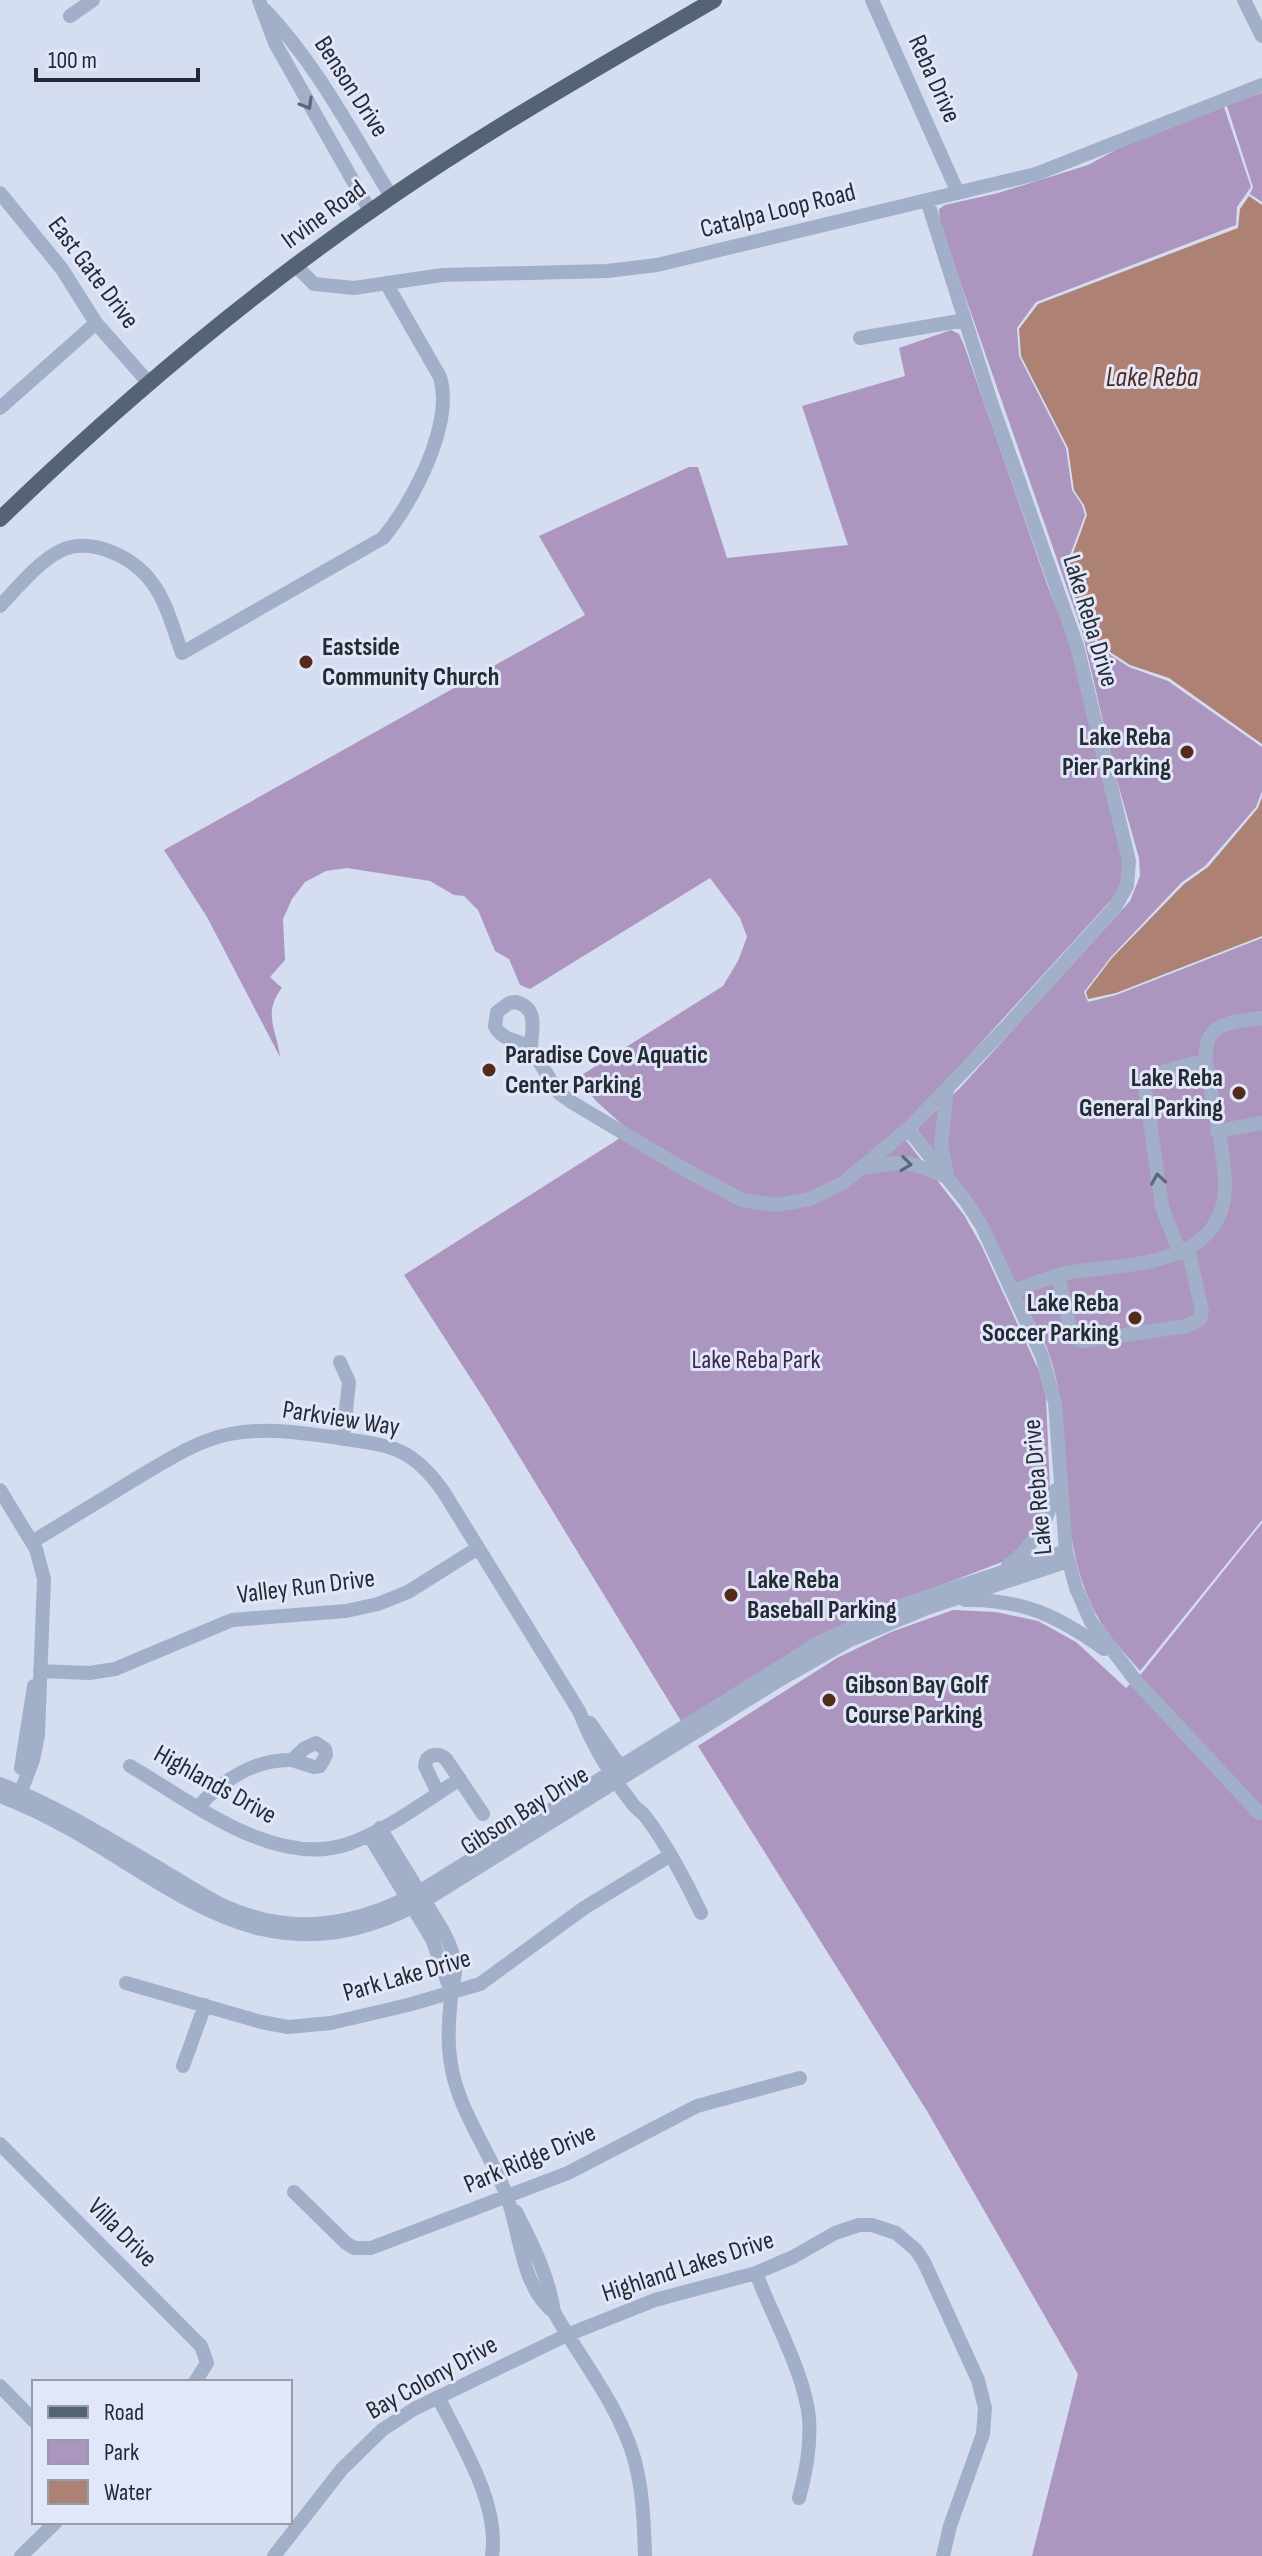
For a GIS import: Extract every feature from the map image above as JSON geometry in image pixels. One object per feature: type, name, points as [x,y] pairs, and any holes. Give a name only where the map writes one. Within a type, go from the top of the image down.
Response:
[{"type":"main road","name":"Irvine Road","points":[[0,519],[148,382],[295,265],[391,196],[502,124],[714,0]]},
{"type":"street","points":[[70,16],[93,0]]},
{"type":"street","name":"Reba Drive","points":[[872,0],[958,193]]},
{"type":"street","points":[[1244,0],[1262,36]]},
{"type":"street","name":"Benson Drive","points":[[261,4],[288,34],[313,70],[391,196]]},
{"type":"street","name":"Benson Drive","points":[[261,4],[281,56],[370,211]]},
{"type":"street","name":"Catalpa Loop Road","points":[[295,265],[314,284],[354,288],[442,275],[607,271],[657,265],[1053,169],[1262,85]]},
{"type":"street","name":"East Gate Drive","points":[[0,193],[62,269],[96,323],[148,382]]},
{"type":"street","name":"Lake Reba Drive","points":[[531,1049],[559,1093],[582,1110],[742,1200],[776,1205],[799,1202],[832,1189],[862,1169],[908,1129],[1115,907],[1127,886],[1129,861],[1077,646],[927,200]]},
{"type":"street","points":[[0,606],[46,560],[61,550],[86,544],[114,552],[146,575],[155,586],[182,653],[383,538],[395,523],[424,467],[437,435],[444,391],[440,377],[386,283]]},
{"type":"street","points":[[860,338],[965,320]]},
{"type":"street","points":[[0,408],[96,323]]},
{"type":"street","points":[[1014,1291],[1058,1275],[1157,1260],[1184,1251],[1209,1231],[1223,1202],[1224,1178],[1206,1061],[1207,1040],[1218,1028],[1227,1024],[1262,1018]]},
{"type":"street","points":[[1058,1275],[1075,1338],[1082,1341],[1195,1324],[1202,1311],[1184,1251],[1162,1207],[1145,1087],[1157,1075],[1206,1061]]},
{"type":"street","points":[[947,1090],[941,1144],[948,1178]]},
{"type":"street","points":[[1217,1131],[1262,1123]]},
{"type":"street","name":"Lake Reba Drive","points":[[908,1129],[982,1226],[1042,1356],[1057,1421],[1067,1556],[1082,1605],[1116,1657],[1259,1813]]},
{"type":"street","points":[[862,1169],[897,1161],[916,1164],[948,1178]]},
{"type":"street","points":[[340,1362],[349,1382],[343,1439]]},
{"type":"street","name":"Parkview Way","points":[[32,1542],[173,1457],[216,1437],[262,1431],[384,1445],[410,1455],[433,1477],[579,1711],[602,1738],[634,1806],[644,1815],[701,1913]]},
{"type":"street","points":[[995,1573],[1022,1553],[1039,1533],[1051,1509],[1060,1479]]},
{"type":"street","points":[[0,1490],[32,1542],[44,1579],[41,1706],[36,1748],[10,1794]]},
{"type":"street","name":"Valley Run Drive","points":[[40,1671],[89,1673],[115,1669],[232,1620],[346,1611],[378,1604],[408,1592],[478,1548]]},
{"type":"street","name":"Gibson Bay Drive","points":[[10,1794],[203,1907],[258,1929],[294,1936],[331,1935],[385,1920],[728,1705],[847,1635],[909,1603],[995,1573],[1067,1556]]},
{"type":"street","name":"Gibson Bay Drive","points":[[847,1635],[949,1601],[1067,1556]]},
{"type":"street","points":[[949,1601],[994,1600],[1036,1609],[1078,1631],[1116,1657]]},
{"type":"street","points":[[438,1793],[426,1771],[425,1761],[428,1757],[442,1755],[483,1814]]},
{"type":"street","points":[[199,1806],[227,1781],[247,1769],[268,1762],[292,1760]]},
{"type":"street","name":"Highlands Drive","points":[[130,1766],[252,1836],[296,1849],[337,1847],[374,1831],[460,1779]]},
{"type":"street","points":[[374,1831],[417,1899],[443,1931],[454,1959],[449,2037],[453,2078],[507,2197],[530,2238],[534,2266],[554,2312],[608,2400],[629,2445],[641,2491],[645,2556]]},
{"type":"street","name":"Park Lake Drive","points":[[126,1983],[275,2025],[302,2027],[331,2023],[451,1994],[489,1978],[584,1908],[669,1856]]},
{"type":"street","points":[[183,2066],[205,2005]]},
{"type":"street","name":"Park Ridge Drive","points":[[294,2192],[346,2243],[362,2250],[568,2173],[697,2106],[800,2078]]},
{"type":"street","name":"Villa Drive","points":[[0,2144],[201,2346],[207,2358],[204,2371],[197,2380]]},
{"type":"street","name":"Highland Lakes Drive","points":[[567,2335],[655,2300],[756,2273],[793,2257],[835,2233],[859,2225],[872,2225],[896,2233],[916,2250],[924,2262],[978,2380],[985,2408],[980,2446],[950,2526],[943,2556]]},
{"type":"street","points":[[756,2273],[807,2405],[808,2446],[799,2498]]},
{"type":"street","name":"Bay Colony Drive","points":[[274,2556],[330,2482],[367,2442],[398,2419],[438,2397],[567,2335]]},
{"type":"street","points":[[0,2386],[32,2419]]},
{"type":"street","points":[[438,2397],[486,2498],[493,2525],[492,2556]]},
{"type":"street","points":[[21,2556],[54,2524]]},
{"type":"green space","points":[[1262,93],[1262,202],[1250,194],[1253,187],[1226,103]]},
{"type":"green space","points":[[1223,104],[1251,187],[1237,207],[1236,225],[1036,302],[1017,328],[1019,356],[1066,448],[1072,490],[1085,515],[1066,566],[1066,578],[1088,632],[1100,648],[1129,667],[1168,681],[1262,747],[1262,791],[1256,807],[1205,866],[1182,882],[1111,957],[1084,992],[1088,1002],[1116,995],[1262,938],[1262,1520],[1140,1671],[1101,1623],[1078,1568],[1068,1509],[1061,1408],[1047,1348],[978,1208],[918,1130],[1130,901],[1140,876],[1139,858],[1116,777],[1082,631],[940,224],[939,209],[1088,165],[1123,146]]},
{"type":"green space","name":"Lake Reba Park","points":[[951,330],[959,334],[964,345],[1069,640],[1124,866],[1123,882],[1113,898],[898,1130],[964,1215],[1039,1371],[1046,1397],[1050,1489],[1039,1521],[1020,1548],[1002,1562],[853,1619],[681,1721],[486,1402],[404,1275],[617,1140],[626,1128],[597,1102],[577,1078],[723,986],[738,961],[747,937],[740,918],[710,878],[530,989],[520,985],[509,959],[495,951],[478,910],[464,896],[454,895],[430,881],[347,868],[326,871],[305,882],[292,899],[283,919],[285,960],[270,977],[282,988],[272,1014],[280,1057],[207,917],[164,850],[585,615],[539,536],[689,467],[698,467],[727,558],[848,545],[802,406],[905,376],[899,348]]},
{"type":"green space","points":[[1262,1523],[1262,2556],[1032,2556],[1078,2374],[927,2111],[698,1746],[837,1658],[891,1632],[953,1610],[996,1612],[1038,1621],[1076,1642],[1126,1688],[1142,1673]]},
{"type":"water","name":"Lake Reba","points":[[1249,196],[1262,205],[1262,744],[1169,678],[1130,665],[1101,646],[1090,630],[1080,603],[1076,601],[1068,567],[1087,515],[1074,490],[1068,448],[1021,356],[1019,329],[1038,304],[1238,228],[1240,209]]},
{"type":"water","points":[[1262,797],[1262,936],[1116,993],[1088,999],[1086,992],[1112,958],[1184,884],[1208,867],[1258,808]]},
{"type":"place","name":"Eastside Community Church","points":[[306,662]]},
{"type":"place","name":"Lake Reba Pier Parking","points":[[1187,752]]},
{"type":"place","name":"Paradise Cove Aquatic Center Parking","points":[[489,1070]]},
{"type":"place","name":"Lake Reba General Parking","points":[[1239,1093]]},
{"type":"place","name":"Lake Reba Soccer Parking","points":[[1135,1318]]},
{"type":"place","name":"Lake Reba Baseball Parking","points":[[731,1595]]},
{"type":"place","name":"Gibson Bay Golf Course Parking","points":[[829,1700]]}]
